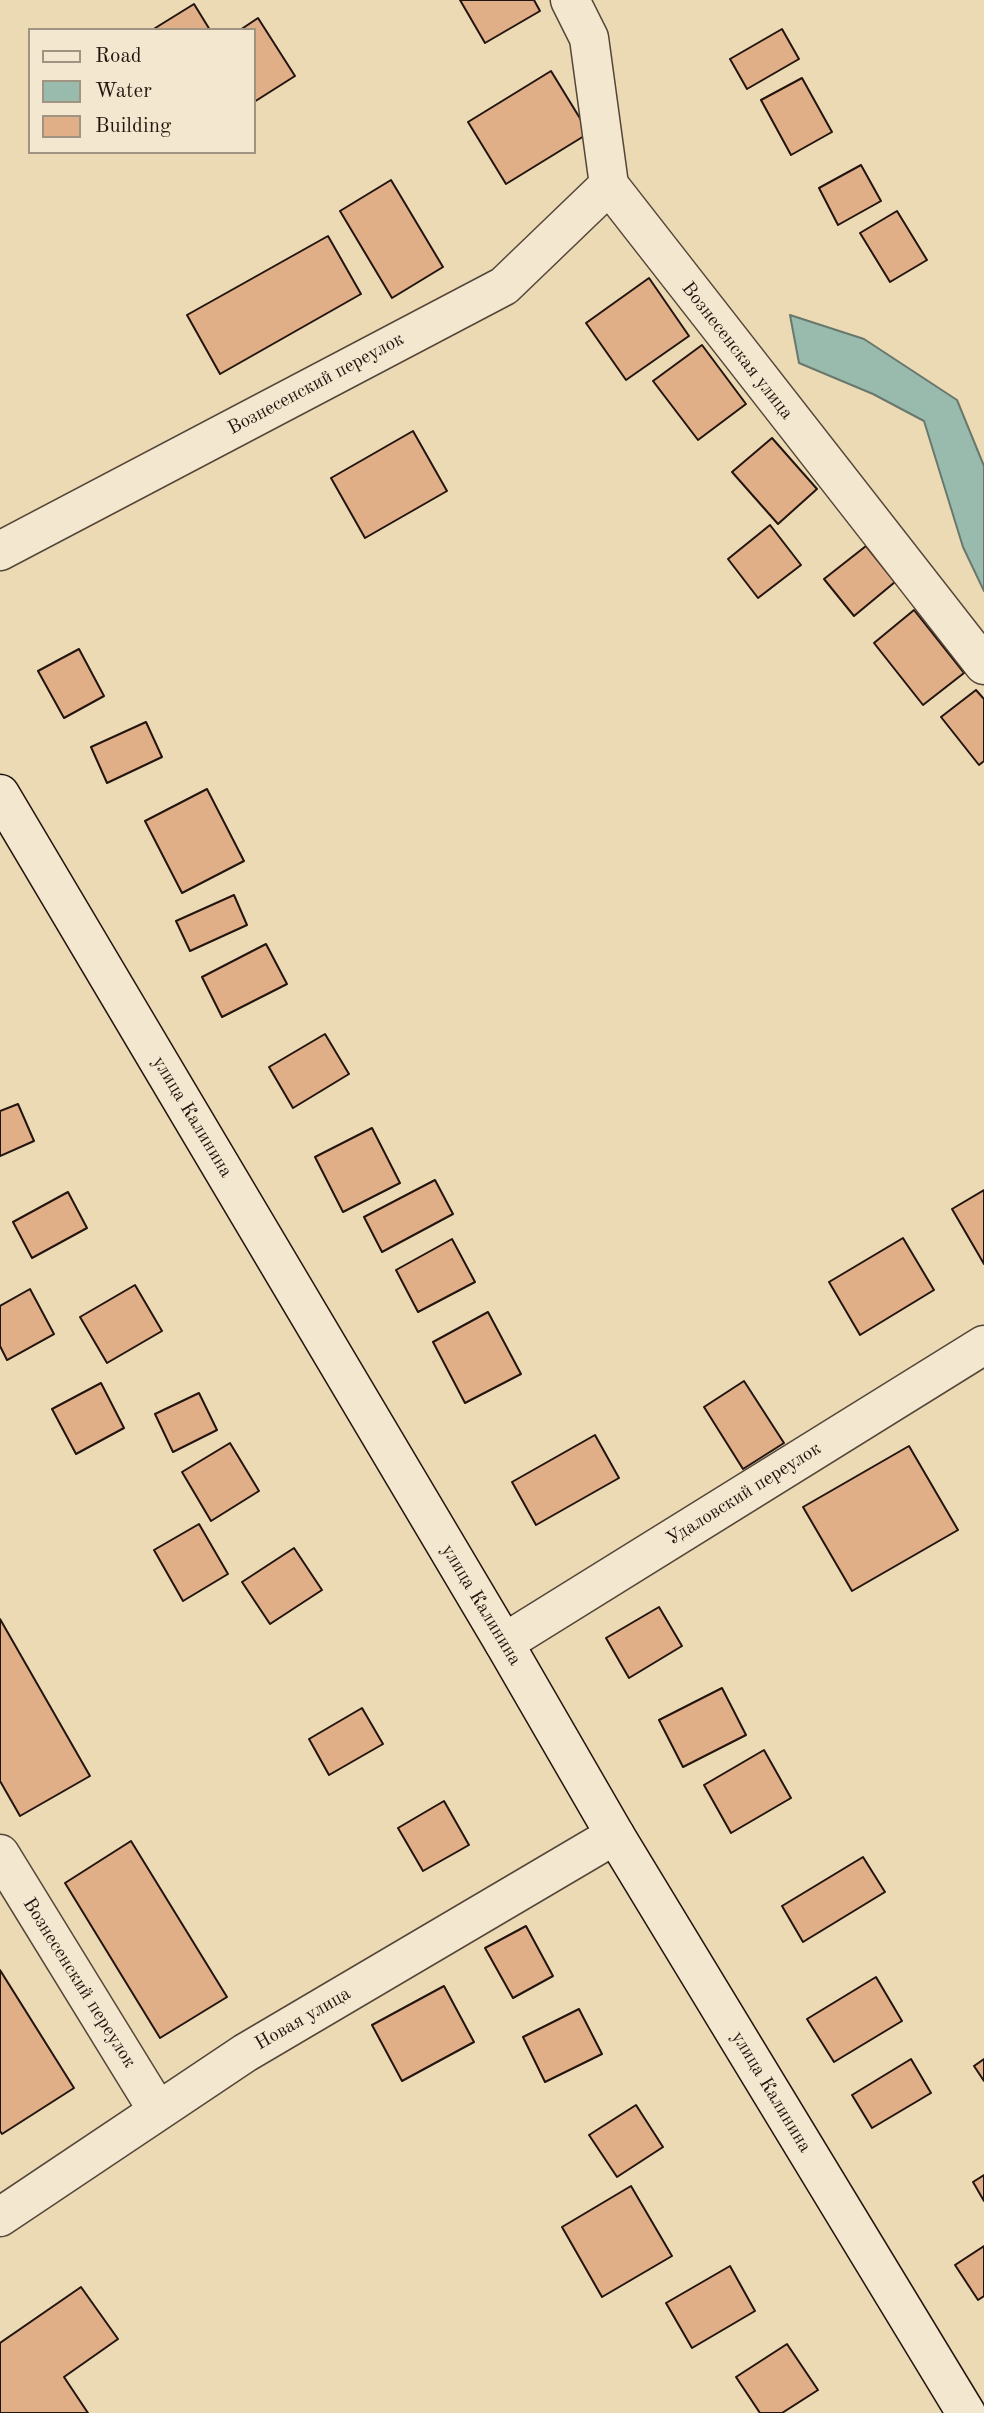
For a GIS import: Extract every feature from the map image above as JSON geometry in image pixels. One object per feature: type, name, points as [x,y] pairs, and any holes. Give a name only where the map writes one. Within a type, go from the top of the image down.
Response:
[{"type":"street","points":[[570,0],[589,38],[609,185]]},
{"type":"street","name":"Вознесенский переулок","points":[[0,551],[504,286],[609,185]]},
{"type":"street","name":"Вознесенская улица","points":[[609,185],[984,666]]},
{"type":"street","name":"улица Калинина","points":[[0,794],[615,1835],[966,2413]]},
{"type":"street","name":"Удаловский переулок","points":[[504,1643],[984,1345]]},
{"type":"street","name":"Новая улица","points":[[0,2217],[245,2053],[615,1835]]},
{"type":"street","name":"Вознесенский переулок","points":[[0,1854],[158,2111]]},
{"type":"water","points":[[790,315],[864,339],[957,400],[984,466],[984,591],[963,547],[924,421],[873,394],[799,363]]},
{"type":"building","points":[[460,0],[534,0],[540,11],[485,43]]},
{"type":"building","points":[[194,4],[209,28],[155,28]]},
{"type":"building","points":[[258,18],[295,76],[256,101],[256,28],[243,28]]},
{"type":"building","points":[[782,29],[799,59],[747,89],[730,59]]},
{"type":"building","points":[[551,71],[589,133],[506,184],[468,122]]},
{"type":"building","points":[[802,78],[832,132],[791,155],[761,100]]},
{"type":"building","points":[[861,165],[881,201],[838,225],[819,188]]},
{"type":"building","points":[[391,180],[443,267],[392,298],[340,211]]},
{"type":"building","points":[[897,211],[927,260],[890,282],[860,233]]},
{"type":"building","points":[[328,236],[361,294],[220,374],[187,315]]},
{"type":"building","points":[[649,278],[689,336],[626,380],[586,323]]},
{"type":"building","points":[[702,345],[746,404],[698,440],[653,381]]},
{"type":"building","points":[[413,431],[447,491],[365,538],[331,478]]},
{"type":"building","points":[[772,438],[817,489],[778,524],[732,472]]},
{"type":"building","points":[[770,525],[801,565],[758,598],[728,559]]},
{"type":"building","points":[[866,546],[895,582],[854,616],[824,579]]},
{"type":"building","points":[[914,610],[964,673],[923,705],[874,643]]},
{"type":"building","points":[[79,649],[104,696],[64,718],[38,671]]},
{"type":"building","points":[[976,690],[984,699],[984,761],[979,765],[941,717]]},
{"type":"building","points":[[146,722],[162,757],[107,783],[91,747]]},
{"type":"building","points":[[207,789],[244,861],[182,893],[145,821]]},
{"type":"building","points":[[234,895],[247,925],[190,951],[176,921]]},
{"type":"building","points":[[266,944],[287,984],[222,1017],[202,977]]},
{"type":"building","points":[[325,1034],[349,1074],[293,1108],[269,1067]]},
{"type":"building","points":[[18,1104],[34,1141],[0,1156],[0,1111]]},
{"type":"building","points":[[372,1128],[400,1183],[343,1212],[315,1157]]},
{"type":"building","points":[[435,1180],[453,1214],[382,1252],[364,1217]]},
{"type":"building","points":[[984,1190],[984,1264],[952,1209]]},
{"type":"building","points":[[68,1192],[87,1228],[32,1258],[13,1222]]},
{"type":"building","points":[[903,1238],[934,1290],[860,1335],[829,1282]]},
{"type":"building","points":[[452,1239],[475,1282],[418,1312],[396,1270]]},
{"type":"building","points":[[135,1285],[162,1331],[107,1363],[80,1317]]},
{"type":"building","points":[[30,1289],[54,1334],[7,1360],[0,1346],[0,1306]]},
{"type":"building","points":[[488,1312],[521,1374],[465,1403],[433,1342]]},
{"type":"building","points":[[744,1381],[784,1443],[743,1469],[704,1407]]},
{"type":"building","points":[[101,1383],[124,1428],[76,1454],[52,1409]]},
{"type":"building","points":[[199,1393],[217,1430],[173,1452],[155,1414]]},
{"type":"building","points":[[595,1435],[619,1478],[536,1525],[512,1482]]},
{"type":"building","points":[[230,1443],[259,1491],[211,1521],[182,1472]]},
{"type":"building","points":[[909,1446],[958,1530],[852,1591],[803,1507]]},
{"type":"building","points":[[199,1524],[228,1574],[183,1601],[154,1550]]},
{"type":"building","points":[[294,1548],[322,1590],[270,1624],[242,1582]]},
{"type":"building","points":[[659,1607],[682,1646],[629,1678],[606,1638]]},
{"type":"building","points":[[0,1619],[90,1776],[20,1816],[0,1781]]},
{"type":"building","points":[[722,1688],[746,1735],[683,1767],[659,1720]]},
{"type":"building","points":[[362,1708],[383,1744],[329,1775],[309,1739]]},
{"type":"building","points":[[764,1750],[791,1798],[731,1833],[704,1785]]},
{"type":"building","points":[[444,1801],[469,1845],[423,1871],[398,1828]]},
{"type":"building","points":[[131,1841],[227,1997],[160,2038],[65,1883]]},
{"type":"building","points":[[863,1857],[885,1892],[803,1942],[782,1906]]},
{"type":"building","points":[[526,1926],[553,1976],[513,1998],[485,1948]]},
{"type":"building","points":[[0,1970],[74,2088],[2,2134],[0,2131]]},
{"type":"building","points":[[876,1977],[902,2021],[834,2062],[807,2019]]},
{"type":"building","points":[[444,1986],[474,2042],[402,2081],[372,2025]]},
{"type":"building","points":[[579,2009],[602,2054],[545,2082],[523,2037]]},
{"type":"building","points":[[911,2059],[931,2093],[872,2128],[852,2095]]},
{"type":"building","points":[[984,2059],[984,2081],[974,2066]]},
{"type":"building","points":[[636,2105],[663,2147],[617,2177],[589,2135]]},
{"type":"building","points":[[984,2175],[984,2201],[973,2182]]},
{"type":"building","points":[[631,2186],[672,2256],[602,2297],[562,2227]]},
{"type":"building","points":[[984,2246],[984,2296],[978,2300],[955,2265]]},
{"type":"building","points":[[730,2266],[755,2311],[692,2348],[666,2303]]},
{"type":"building","points":[[81,2287],[118,2339],[64,2377],[88,2413],[0,2413],[0,2343]]},
{"type":"building","points":[[787,2344],[818,2390],[782,2413],[760,2413],[736,2377]]}]
